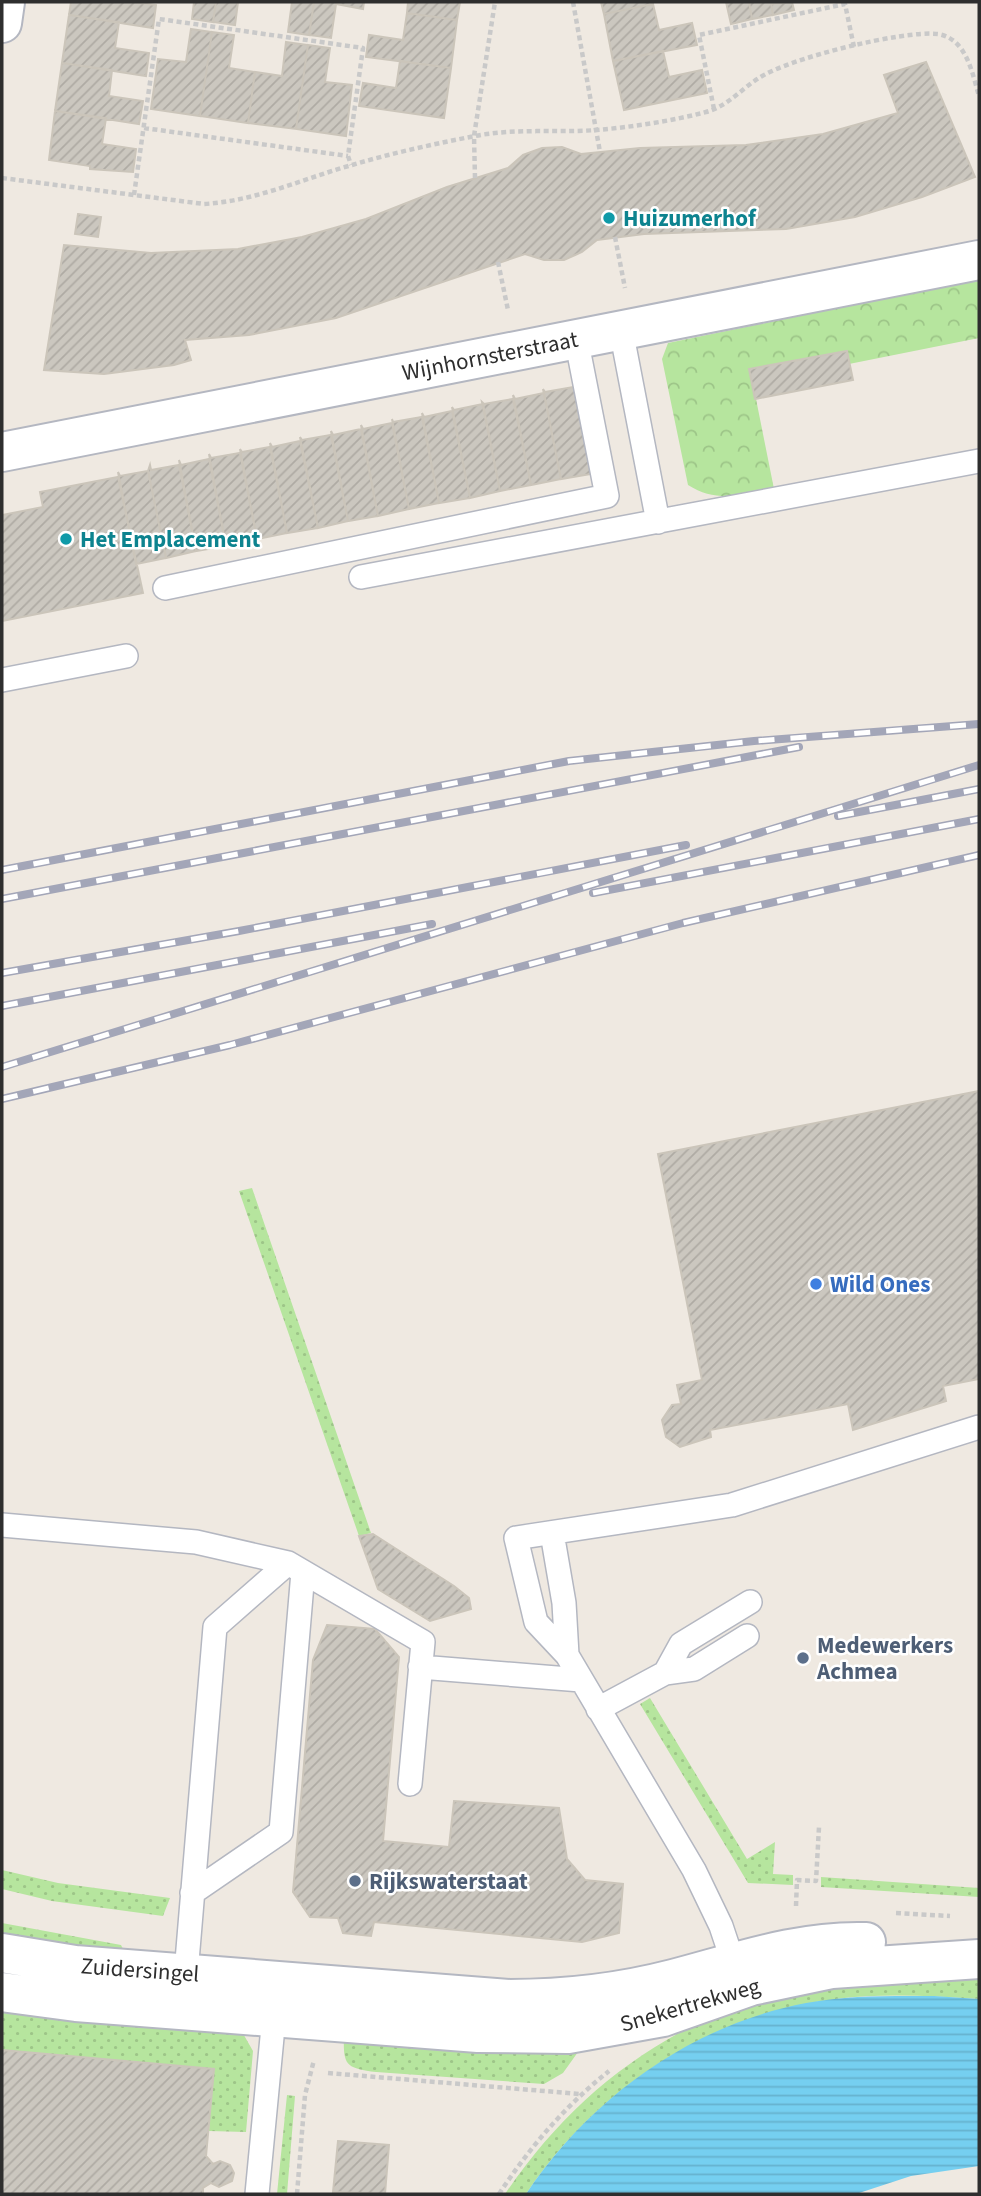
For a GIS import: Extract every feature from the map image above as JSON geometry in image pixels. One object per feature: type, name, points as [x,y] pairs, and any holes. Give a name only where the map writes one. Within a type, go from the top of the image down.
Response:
[{"type":"main road","points":[[2,23],[5,2]]},
{"type":"main road","name":"Wijnhornsterstraat","points":[[2,452],[979,260]]},
{"type":"main road","name":"Snekertrekweg","points":[[276,1999],[549,1999],[737,1975],[780,1949],[848,1941],[922,1943],[979,1958]]},
{"type":"main road","name":"Zuidersingel","points":[[2,1953],[75,1965],[185,1991],[276,1999]]},
{"type":"main road","name":"Zuidersingel","points":[[2,1992],[76,2002],[185,1991]]},
{"type":"lane","points":[[621,330],[658,522]]},
{"type":"lane","points":[[165,588],[607,496],[576,338]]},
{"type":"lane","points":[[361,577],[979,461]]},
{"type":"lane","points":[[2,680],[126,656]]},
{"type":"lane","points":[[737,1975],[721,1926],[694,1870],[567,1655],[536,1622],[516,1538],[732,1506],[979,1427]]},
{"type":"lane","points":[[2,1525],[196,1542],[295,1567],[423,1642],[410,1784]]},
{"type":"lane","points":[[552,1533],[564,1603],[567,1655]]},
{"type":"lane","points":[[185,1991],[215,1627],[295,1567]]},
{"type":"lane","points":[[192,1893],[281,1832],[295,1567]]},
{"type":"lane","points":[[665,1672],[681,1644],[750,1602]]},
{"type":"lane","points":[[598,1709],[665,1672],[694,1669],[747,1636]]},
{"type":"lane","points":[[421,1668],[582,1680]]},
{"type":"lane","points":[[257,2194],[276,1999]]},
{"type":"path","points":[[475,178],[474,136],[495,2]]},
{"type":"path","points":[[573,2],[600,152]]},
{"type":"path","points":[[714,109],[699,35],[845,4],[854,47]]},
{"type":"path","points":[[134,195],[159,19],[363,48],[348,156],[351,165]]},
{"type":"path","points":[[2,178],[204,204],[228,202],[252,198],[351,165],[474,136],[526,129],[594,130],[714,109],[759,78],[786,64],[919,34],[940,34],[957,43],[966,56],[979,96]]},
{"type":"path","points":[[144,128],[348,156]]},
{"type":"path","points":[[615,237],[625,288]]},
{"type":"path","points":[[498,262],[508,311]]},
{"type":"path","points":[[797,1896],[797,1880],[816,1881],[819,1827]]},
{"type":"path","points":[[297,2194],[305,2095],[315,2056]]},
{"type":"path","points":[[499,2194],[530,2150],[580,2094],[618,2064]]},
{"type":"path","points":[[328,2073],[580,2094]]},
{"type":"green space","points":[[979,279],[979,338],[849,364],[846,351],[750,369],[774,489],[719,496],[698,491],[688,485],[662,359],[668,343]]},
{"type":"green space","points":[[252,1188],[371,1533],[359,1536],[239,1191]]},
{"type":"green space","points":[[650,1698],[747,1859],[775,1842],[773,1874],[793,1875],[793,1885],[748,1883],[640,1704]]},
{"type":"green space","points":[[2,1870],[58,1883],[170,1898],[163,1916],[52,1901],[2,1889]]},
{"type":"green space","points":[[821,1877],[979,1888],[979,1897],[821,1887]]},
{"type":"green space","points":[[2,1923],[121,1945],[123,1949],[2,1943]]},
{"type":"green space","points":[[918,1974],[979,1978],[979,1999],[854,1997],[789,2008],[744,2021],[701,2040],[660,2063],[622,2090],[587,2121],[554,2156],[526,2194],[505,2194],[546,2141],[592,2094],[616,2074],[672,2037],[749,1998],[811,1987]]},
{"type":"green space","points":[[2,2002],[241,2030],[253,2051],[246,2132],[209,2131],[213,2069],[2,2050]]},
{"type":"green space","points":[[344,2034],[578,2052],[563,2073],[544,2084],[376,2072],[358,2069],[348,2063],[344,2052]]},
{"type":"green space","points":[[287,2095],[295,2096],[287,2194],[277,2194]]},
{"type":"water","points":[[870,1996],[979,1999],[979,2166],[911,2176],[856,2194],[526,2194],[552,2159],[612,2097],[684,2048],[723,2029],[764,2014],[822,2000]]},
{"type":"building","points":[[71,2],[133,2],[156,5],[153,28],[69,15]]},
{"type":"building","points":[[194,2],[216,2],[213,22],[192,19]]},
{"type":"building","points":[[216,2],[238,2],[235,25],[213,22]]},
{"type":"building","points":[[292,2],[314,2],[309,35],[288,32]]},
{"type":"building","points":[[314,2],[364,2],[363,9],[336,4],[331,38],[309,35]]},
{"type":"building","points":[[408,2],[460,2],[457,20],[407,13]]},
{"type":"building","points":[[601,2],[653,2],[653,4],[604,14]]},
{"type":"building","points":[[726,2],[749,2],[752,19],[731,24]]},
{"type":"building","points":[[749,2],[771,2],[773,15],[752,19]]},
{"type":"building","points":[[792,2],[794,10],[773,15],[771,4]]},
{"type":"building","points":[[653,4],[659,30],[692,23],[697,45],[613,61],[604,14]]},
{"type":"building","points":[[407,13],[457,20],[451,68],[366,57],[369,35],[403,40]]},
{"type":"building","points":[[69,15],[119,22],[115,48],[149,53],[146,76],[62,63]]},
{"type":"building","points":[[191,29],[212,32],[200,116],[151,109],[158,59],[186,62]]},
{"type":"building","points":[[212,32],[234,35],[229,68],[255,72],[248,123],[200,116]]},
{"type":"building","points":[[286,42],[308,45],[296,129],[248,123],[255,72],[282,76]]},
{"type":"building","points":[[308,45],[330,48],[325,82],[352,85],[346,136],[296,129]]},
{"type":"building","points":[[663,51],[669,77],[702,70],[707,93],[624,110],[613,61]]},
{"type":"building","points":[[400,61],[451,68],[444,118],[359,106],[363,83],[396,88]]},
{"type":"building","name":"Huizumerhof","points":[[926,62],[975,177],[922,197],[855,217],[786,229],[644,234],[597,240],[582,252],[564,260],[544,260],[525,254],[336,318],[249,335],[185,340],[191,360],[174,365],[104,374],[44,370],[64,245],[151,253],[238,249],[302,237],[366,219],[447,187],[508,168],[523,155],[542,148],[562,147],[581,154],[640,148],[746,145],[823,134],[898,113],[884,75]]},
{"type":"building","points":[[62,63],[112,70],[109,96],[143,101],[139,124],[55,111]]},
{"type":"building","points":[[55,111],[106,118],[102,144],[136,149],[133,172],[90,169],[90,166],[49,160]]},
{"type":"building","points":[[78,214],[101,217],[98,237],[75,234]]},
{"type":"building","points":[[847,351],[853,380],[755,399],[749,369]]},
{"type":"building","points":[[574,387],[591,474],[561,479],[543,389],[545,392]]},
{"type":"building","points":[[544,393],[561,479],[531,485],[513,395],[515,399]]},
{"type":"building","points":[[513,399],[531,485],[500,491],[482,402],[484,404]]},
{"type":"building","points":[[483,404],[500,491],[470,498],[452,407],[454,410]]},
{"type":"building","points":[[452,411],[470,498],[439,503],[422,413],[424,417]]},
{"type":"building","points":[[422,417],[439,503],[409,509],[392,419],[393,422]]},
{"type":"building","points":[[392,423],[409,509],[378,516],[361,425],[363,429]]},
{"type":"building","points":[[361,429],[378,516],[348,521],[331,431],[333,435]]},
{"type":"building","points":[[331,435],[348,521],[318,528],[300,437],[302,440]]},
{"type":"building","points":[[300,441],[318,528],[287,533],[270,443],[272,447]]},
{"type":"building","points":[[270,447],[287,533],[257,539],[240,449],[242,452]]},
{"type":"building","points":[[240,453],[257,539],[226,546],[209,454],[211,458]]},
{"type":"building","points":[[209,459],[226,546],[196,551],[179,460],[181,465]]},
{"type":"building","points":[[150,465],[151,470],[179,465],[196,551],[166,558],[148,471]]},
{"type":"building","points":[[148,471],[166,558],[136,564],[118,472],[120,476]]},
{"type":"building","name":"Het Emplacement","points":[[118,477],[143,593],[2,621],[2,515],[43,507],[40,492]]},
{"type":"building","points":[[979,1091],[979,1379],[943,1386],[946,1401],[853,1430],[848,1404],[710,1430],[711,1437],[680,1447],[666,1437],[662,1420],[672,1405],[681,1404],[677,1385],[702,1380],[658,1154]]},
{"type":"building","points":[[373,1534],[454,1586],[469,1598],[471,1609],[430,1621],[378,1589],[359,1536]]},
{"type":"building","points":[[327,1625],[375,1629],[399,1657],[383,1841],[449,1847],[454,1801],[559,1808],[567,1859],[585,1880],[623,1884],[619,1933],[582,1942],[374,1922],[371,1936],[343,1933],[338,1918],[310,1917],[293,1892],[313,1660]]},
{"type":"building","points":[[2,2050],[214,2069],[206,2156],[213,2164],[220,2161],[230,2165],[234,2173],[232,2181],[219,2187],[211,2183],[203,2188],[203,2194],[2,2194]]},
{"type":"building","points":[[338,2141],[389,2145],[385,2194],[333,2192]]},
{"type":"railway","points":[[2,870],[569,761],[754,741],[979,724]]},
{"type":"railway","points":[[2,899],[799,747]]},
{"type":"railway","points":[[2,1067],[979,765]]},
{"type":"railway","points":[[838,816],[979,789]]},
{"type":"railway","points":[[593,893],[979,819]]},
{"type":"railway","points":[[2,973],[239,931],[686,845]]},
{"type":"railway","points":[[2,1099],[230,1045],[683,923],[979,855]]},
{"type":"railway","points":[[2,1006],[432,924]]},
{"type":"place","name":"Huizumerhof","points":[[609,218]]},
{"type":"place","name":"Het Emplacement","points":[[66,539]]},
{"type":"place","name":"Wild Ones","points":[[816,1284]]},
{"type":"place","name":"Medewerkers Achmea","points":[[803,1658]]},
{"type":"place","name":"Rijkswaterstaat","points":[[355,1881]]}]
